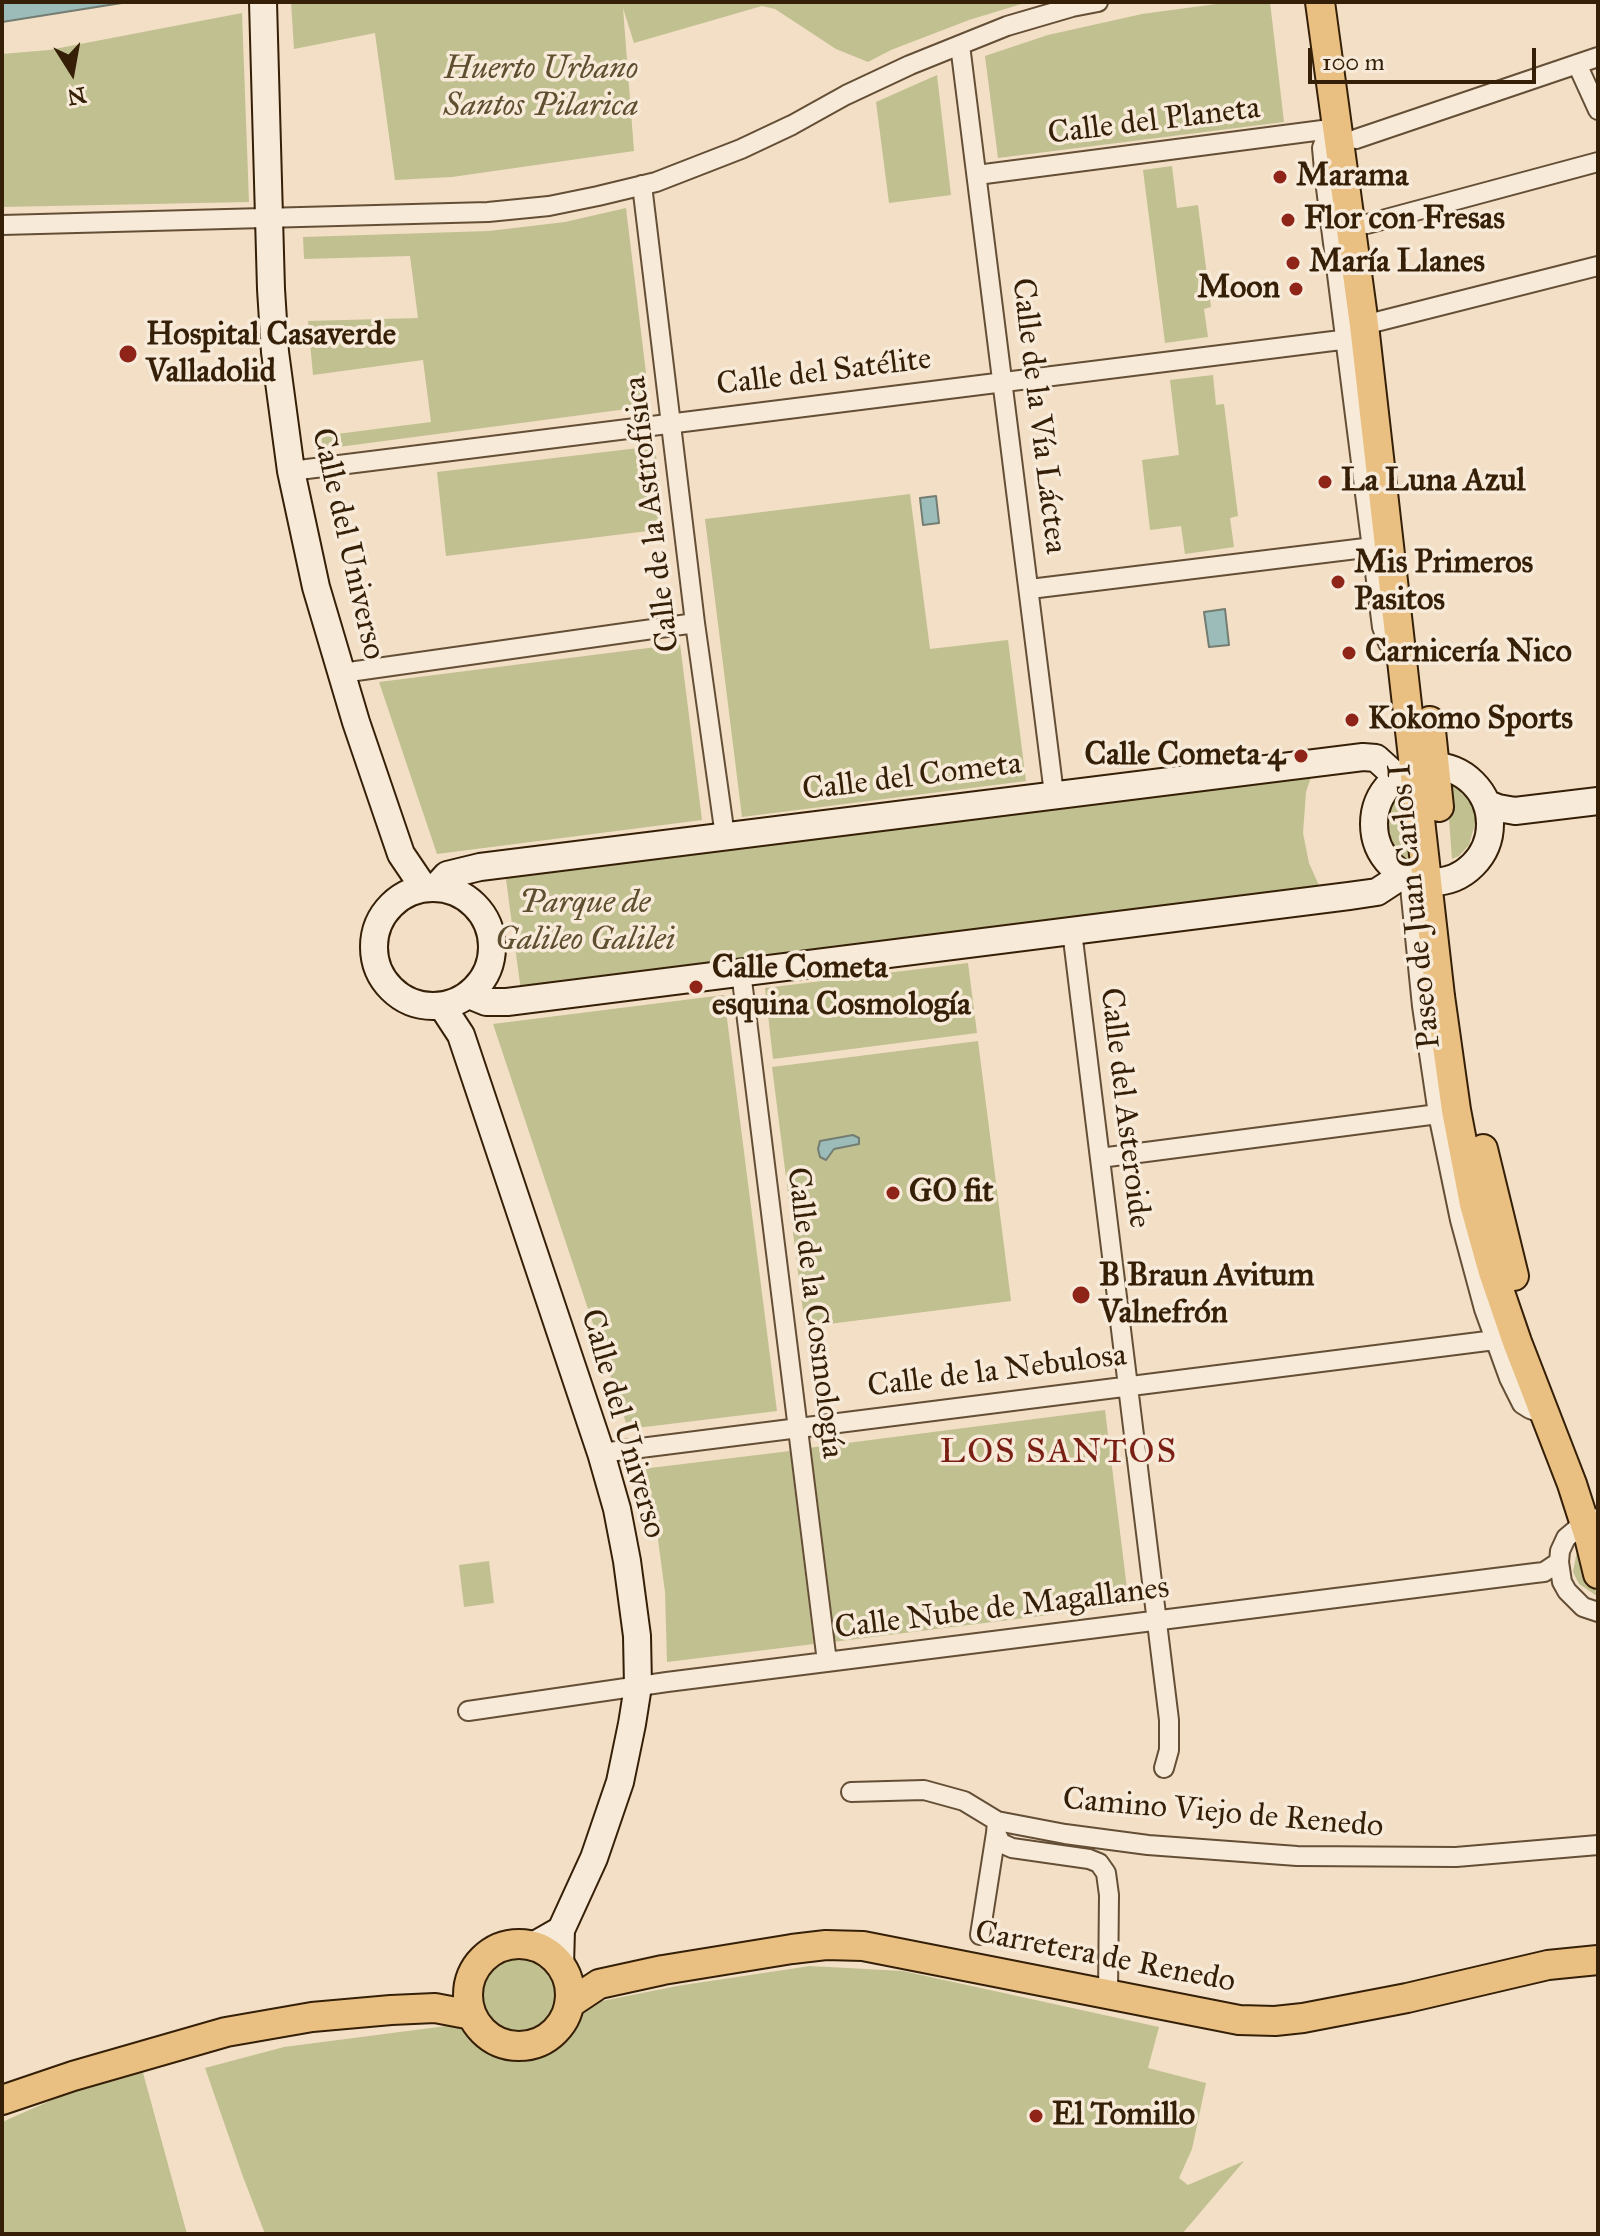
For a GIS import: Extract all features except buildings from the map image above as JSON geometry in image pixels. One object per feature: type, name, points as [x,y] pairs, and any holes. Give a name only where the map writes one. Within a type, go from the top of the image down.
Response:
[{"type":"main road","name":"Paseo de Juan Carlos I","points":[[1320,2],[1367,224],[1364,331],[1416,770],[1421,879],[1456,1110],[1474,1204],[1508,1315],[1546,1415],[1594,1514]]},
{"type":"main road","name":"Paseo de Juan Carlos I","points":[[1336,2],[1364,331],[1416,770]]},
{"type":"main road","name":"Paseo de Juan Carlos I","points":[[1421,879],[1467,1059],[1481,1142],[1512,1269],[1594,1514],[1598,1574]]},
{"type":"main road","name":"Carretera de Renedo","points":[[569,2004],[599,1984],[663,1970],[792,1949],[837,1945],[863,1946],[1239,2020],[1275,2021],[1407,1998],[1548,1965],[1598,1960]]},
{"type":"main road","points":[[508,1946],[533,1946],[548,1953],[563,1970],[570,1989],[569,2004],[565,2017],[549,2036],[525,2046],[499,2042],[479,2027],[470,2003],[471,1978],[485,1957],[508,1946]]},
{"type":"main road","name":"Carretera de Renedo","points":[[563,1970],[599,1984]]},
{"type":"main road","points":[[2,2100],[226,2032],[312,2017],[470,2003]]},
{"type":"street","name":"Calle del Universo","points":[[263,2],[267,218],[275,352],[291,471],[329,636],[401,854],[399,898]]},
{"type":"street","points":[[2,225],[488,212],[549,206],[642,185],[691,169],[741,149],[846,95],[960,45],[1007,26],[1098,2]]},
{"type":"street","name":"Calle de la Vía Láctea","points":[[960,45],[1054,794]]},
{"type":"street","name":"Calle del Planeta","points":[[977,175],[1347,133],[1598,57]]},
{"type":"street","points":[[1577,64],[1598,110]]},
{"type":"street","points":[[1367,224],[1598,162]]},
{"type":"street","name":"Calle de la Astrofísica","points":[[642,185],[695,623],[725,836]]},
{"type":"street","name":"Calle del Satélite","points":[[291,471],[1364,331],[1598,266]]},
{"type":"street","points":[[1364,331],[1373,547],[1382,627],[1388,643],[1403,656]]},
{"type":"street","points":[[1030,589],[1373,547]]},
{"type":"street","points":[[342,673],[695,623]]},
{"type":"street","name":"Calle del Cometa","points":[[430,888],[447,875],[463,870],[1363,757],[1416,770],[1455,771],[1466,776],[1475,785],[1489,816]]},
{"type":"street","points":[[1416,770],[1380,797],[1373,822],[1377,844],[1390,865],[1421,879]]},
{"type":"street","points":[[457,1000],[484,978],[490,964],[493,949],[486,919],[477,906],[451,890],[430,888],[399,898],[379,922],[374,937],[377,967],[394,992],[408,1002],[425,1006],[457,1000],[507,1002],[1377,892],[1471,867],[1487,844],[1489,816],[1500,819],[1515,811],[1598,801]]},
{"type":"street","name":"Calle del Universo","points":[[401,854],[430,888]]},
{"type":"street","name":"Paseo de Juan Carlos I","points":[[1421,879],[1422,1006],[1438,1114],[1460,1220],[1495,1340],[1522,1404],[1546,1415]]},
{"type":"street","name":"Calle del Asteroide","points":[[1072,931],[1169,1720],[1169,1750],[1164,1768]]},
{"type":"street","name":"Calle de la Cosmología","points":[[741,972],[827,1662]]},
{"type":"street","name":"Calle del Universo","points":[[457,1000],[461,1035],[617,1509],[637,1636],[638,1686],[620,1782],[594,1858],[561,1930],[563,1970]]},
{"type":"street","points":[[1100,1158],[1438,1114]]},
{"type":"street","name":"Calle de la Nebulosa","points":[[601,1453],[1495,1340]]},
{"type":"street","points":[[1594,1514],[1566,1538],[1552,1567],[1573,1599],[1583,1607],[1598,1612]]},
{"type":"street","name":"Calle Nube de Magallanes","points":[[468,1711],[1552,1567]]},
{"type":"street","name":"Camino Viejo de Renedo","points":[[851,1792],[924,1790],[964,1801],[996,1827],[1148,1845],[1297,1856],[1456,1857],[1598,1845]]},
{"type":"street","points":[[980,1935],[996,1827]]},
{"type":"street","points":[[996,1827],[1001,1843],[1012,1848],[1089,1859],[1099,1863],[1106,1873],[1109,1895],[1108,1994]]},
{"type":"street","points":[[533,1946],[561,1930]]},
{"type":"green space","name":"Huerto Urbano Santos Pilarica","points":[[291,2],[1028,2],[969,20],[868,62],[836,49],[775,9],[762,6],[634,43],[623,8],[634,151],[452,177],[395,180],[375,33],[294,49]]},
{"type":"green space","points":[[1231,2],[1270,2],[1284,122],[998,158],[985,56],[1048,35],[1142,14]]},
{"type":"green space","points":[[242,13],[249,202],[2,207],[2,54],[49,50]]},
{"type":"green space","points":[[937,75],[951,195],[889,203],[876,102]]},
{"type":"green space","points":[[1172,166],[1177,208],[1198,205],[1211,307],[1204,309],[1208,337],[1165,343],[1143,170]]},
{"type":"green space","points":[[626,208],[650,406],[323,449],[321,436],[431,422],[423,360],[313,375],[308,321],[418,318],[410,256],[304,259],[303,237],[489,231],[565,222]]},
{"type":"green space","points":[[1213,375],[1216,405],[1224,404],[1238,516],[1230,518],[1234,547],[1185,554],[1181,526],[1150,530],[1142,460],[1179,455],[1170,380]]},
{"type":"green space","points":[[655,446],[664,529],[446,556],[437,472]]},
{"type":"green space","points":[[910,494],[930,649],[1008,640],[1026,781],[742,817],[705,519]]},
{"type":"green space","points":[[680,644],[702,820],[437,854],[379,682]]},
{"type":"green space","name":"Parque de Galileo Galilei","points":[[1313,771],[1306,792],[1303,833],[1309,863],[1321,890],[521,991],[505,872]]},
{"type":"green space","points":[[1446,780],[1458,784],[1466,794],[1476,820],[1469,845],[1452,859]]},
{"type":"green space","points":[[1409,786],[1416,863],[1402,856],[1393,846],[1387,817],[1399,791]]},
{"type":"green space","points":[[968,963],[977,1033],[773,1059],[765,988]]},
{"type":"green space","points":[[724,995],[777,1411],[628,1429],[493,1024]]},
{"type":"green space","name":"GO fit","points":[[978,1041],[1011,1301],[805,1327],[772,1067]]},
{"type":"green space","points":[[1105,1410],[1129,1605],[832,1642],[808,1448]]},
{"type":"green space","points":[[790,1451],[814,1644],[667,1662],[665,1592],[656,1525],[642,1469]]},
{"type":"green space","points":[[1582,1543],[1597,1596],[1579,1584],[1573,1572],[1577,1551]]},
{"type":"green space","points":[[489,1561],[494,1603],[464,1607],[459,1565]]},
{"type":"green space","points":[[519,1954],[534,1957],[547,1966],[556,1979],[559,1994],[556,2009],[547,2022],[534,2031],[519,2034],[504,2031],[491,2022],[482,2009],[479,1994],[482,1979],[491,1966],[504,1957]]},
{"type":"green space","points":[[810,1966],[903,1971],[1159,2027],[1148,2068],[1206,2083],[1192,2149],[1179,2178],[1188,2185],[1244,2161],[1182,2234],[265,2234],[205,2068],[284,2047],[454,2025],[484,2050],[500,2057],[530,2059],[546,2054],[570,2036],[587,2007],[597,2002],[677,1986]]},
{"type":"green space","points":[[142,2069],[187,2234],[2,2234],[2,2122],[84,2086]]},
{"type":"water","points":[[2,2],[128,2],[2,22]]},
{"type":"water","points":[[936,496],[939,523],[923,525],[920,498]]},
{"type":"water","points":[[1225,609],[1229,645],[1209,647],[1204,612]]},
{"type":"water","points":[[853,1135],[859,1138],[859,1144],[834,1149],[826,1160],[820,1157],[820,1141]]},
{"type":"place","name":"Marama","points":[[1280,177]]},
{"type":"place","name":"Flor con Fresas","points":[[1288,220]]},
{"type":"place","name":"María Llanes","points":[[1293,263]]},
{"type":"place","name":"Moon","points":[[1296,289]]},
{"type":"place","name":"Hospital Casaverde Valladolid","points":[[128,354]]},
{"type":"place","name":"La Luna Azul","points":[[1325,482]]},
{"type":"place","name":"Mis Primeros Pasitos","points":[[1338,582]]},
{"type":"place","name":"Carnicería Nico","points":[[1349,653]]},
{"type":"place","name":"Kokomo Sports","points":[[1352,720]]},
{"type":"place","name":"Calle Cometa 4","points":[[1301,756]]},
{"type":"place","name":"Calle Cometa esquina Cosmología","points":[[696,987]]},
{"type":"place","name":"GO fit","points":[[893,1193]]},
{"type":"place","name":"B Braun Avitum Valnefrón","points":[[1081,1295]]},
{"type":"place","name":"El Tomillo","points":[[1036,2116]]},
{"type":"district","name":"LOS SANTOS","points":[[1059,1454]]}]
